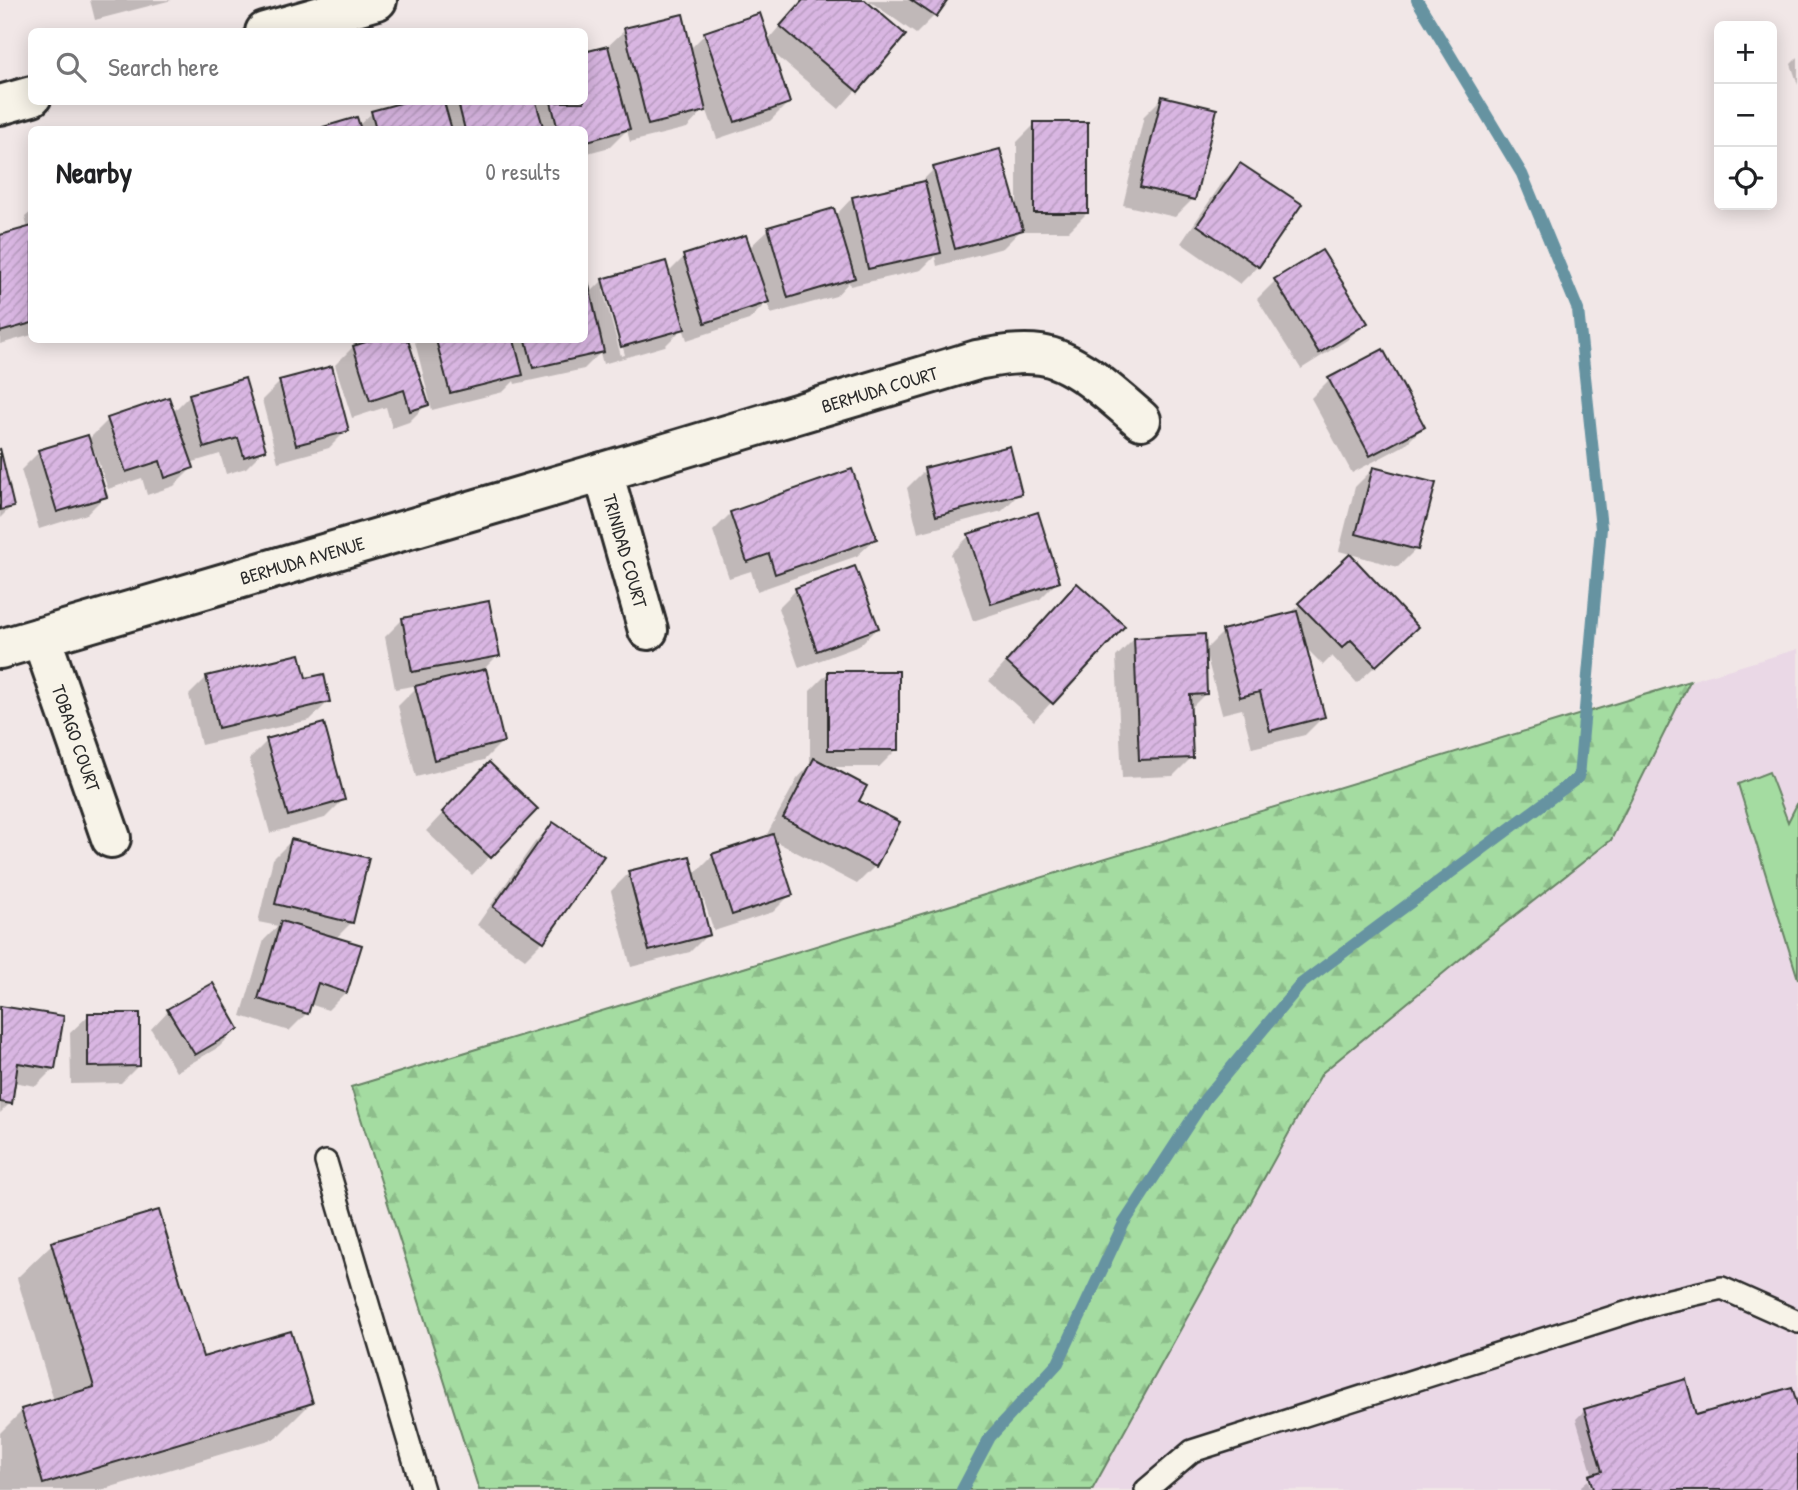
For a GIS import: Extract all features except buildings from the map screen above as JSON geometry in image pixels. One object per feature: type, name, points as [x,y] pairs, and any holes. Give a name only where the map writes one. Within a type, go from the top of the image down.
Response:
[{"type":"street","points":[[272,28],[308,9],[377,0]]},
{"type":"street","points":[[0,105],[28,97]]},
{"type":"street","name":"BERMUDA COURT","points":[[603,472],[976,360],[1010,354],[1045,356],[1075,369],[1106,390],[1141,420]]},
{"type":"street","name":"TRINIDAD COURT","points":[[603,472],[648,630]]},
{"type":"street","name":"BERMUDA AVENUE","points":[[0,649],[603,472]]},
{"type":"street","name":"TOBAGO COURT","points":[[41,637],[111,838]]},
{"type":"lane","points":[[327,1162],[423,1490]]},
{"type":"lane","points":[[1146,1490],[1192,1451],[1657,1303],[1722,1288],[1798,1322]]},
{"type":"shaded area","points":[[1798,649],[1798,1490],[1092,1490],[1322,1073],[1611,840],[1690,681]]},
{"type":"green space","points":[[1690,681],[1611,840],[1322,1073],[1092,1490],[479,1490],[351,1087]]},
{"type":"green space","points":[[1769,772],[1788,822],[1798,802],[1798,979],[1738,784]]},
{"type":"waterway","points":[[962,1490],[990,1437],[1058,1363],[1124,1223],[1205,1099],[1301,984],[1579,777],[1601,528],[1578,310],[1522,174],[1417,0]]}]
